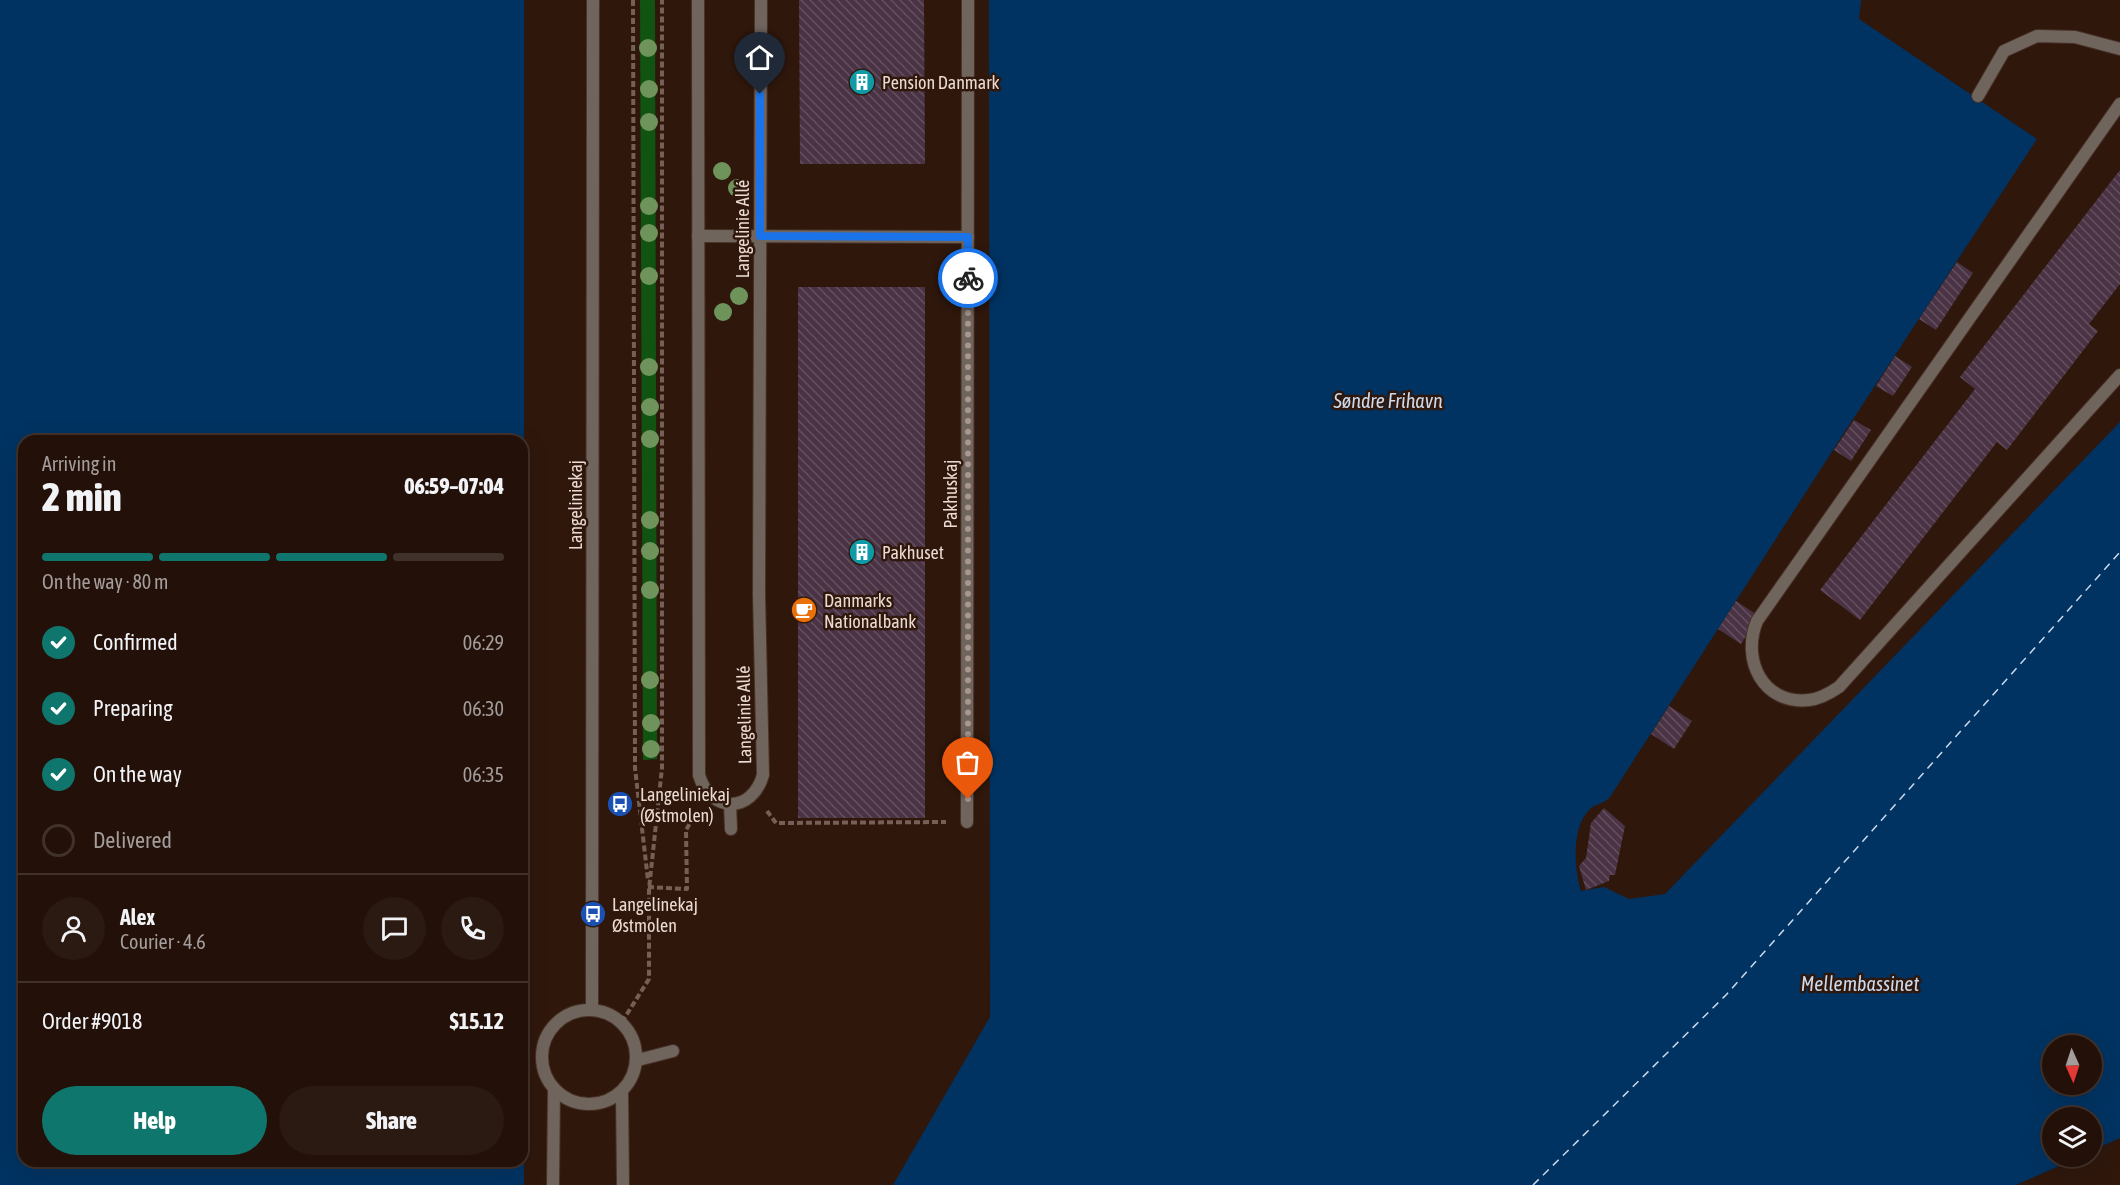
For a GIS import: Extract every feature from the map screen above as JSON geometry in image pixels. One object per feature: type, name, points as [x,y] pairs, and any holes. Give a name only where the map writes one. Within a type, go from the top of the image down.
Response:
[{"type":"street","name":"Langeliniekaj","points":[[592,1010],[593,0]]},
{"type":"street","points":[[698,0],[699,776],[702,786],[714,800],[730,804],[744,801],[755,794]]},
{"type":"street","name":"Langelinie Allé","points":[[755,794],[763,775],[759,594],[761,0]]},
{"type":"street","name":"Pakhuskaj","points":[[968,0],[968,822]]},
{"type":"street","points":[[1978,96],[2004,51],[2037,36],[2075,37],[2120,49]]},
{"type":"street","points":[[2120,104],[1757,621],[1752,633],[1750,651],[1755,669],[1764,682],[1777,693],[1792,699],[1809,700],[1825,696],[1839,687],[2120,375]]},
{"type":"street","points":[[698,236],[968,237]]},
{"type":"street","points":[[730,804],[731,829]]},
{"type":"street","points":[[592,1010],[609,1013],[622,1022],[635,1041],[638,1060],[632,1078],[622,1091],[606,1101],[590,1104],[567,1099],[554,1089],[547,1078],[542,1062],[542,1048],[548,1033],[558,1020],[576,1011],[592,1010]]},
{"type":"street","points":[[638,1060],[673,1051]]},
{"type":"street","points":[[553,1185],[554,1089]]},
{"type":"street","points":[[622,1091],[623,1185]]},
{"type":"path","points":[[633,0],[635,768],[649,889]]},
{"type":"path","points":[[622,1022],[649,979],[649,889],[662,768],[662,0]]},
{"type":"path","points":[[649,889],[687,889],[686,830],[708,794]]},
{"type":"path","points":[[755,794],[776,823],[968,822]]},
{"type":"green space","points":[[640,0],[655,0],[657,759],[643,760]]},
{"type":"water","points":[[0,0],[524,0],[524,435],[18,435],[18,1167],[524,1167],[524,1185],[0,1185]]},
{"type":"water","name":"Søndre Frihavn","points":[[989,0],[1861,0],[1859,19],[2037,139],[1842,436],[1610,797],[1590,809],[1584,817],[1577,837],[1576,860],[1581,891],[1604,887],[1629,899],[1665,894],[2120,422],[2120,1138],[2102,1146],[2102,1107],[2042,1107],[2042,1167],[2056,1167],[2016,1185],[893,1185],[990,1017]]},
{"type":"building","name":"Pension Danmark","points":[[799,0],[924,0],[925,164],[800,164]]},
{"type":"building","points":[[2120,170],[2120,284],[2089,324],[2098,331],[2007,450],[1997,442],[1860,620],[1820,590],[1975,389],[1960,377]]},
{"type":"building","points":[[1957,262],[1973,273],[1936,330],[1919,319]]},
{"type":"building","name":"Pakhuset","points":[[798,287],[925,287],[925,818],[798,818]]},
{"type":"building","points":[[1895,356],[1912,367],[1893,396],[1876,386]]},
{"type":"building","points":[[1854,420],[1871,430],[1851,461],[1834,450]]},
{"type":"building","points":[[1736,601],[1759,616],[1741,644],[1718,629]]},
{"type":"building","points":[[1669,706],[1692,721],[1674,749],[1651,734]]},
{"type":"building","points":[[1604,808],[1625,826],[1615,875],[1610,875],[1609,881],[1586,890],[1579,866],[1586,858],[1591,823]]},
{"type":"ferry route","points":[[1533,1185],[1726,995],[2120,552]]},
{"type":"way so far","points":[[968,278],[968,799]]},
{"type":"place","name":"Pension Danmark","points":[[862,82]]},
{"type":"place","name":"Pakhuset","points":[[862,552]]},
{"type":"place","name":"Danmarks Nationalbank","points":[[804,610]]},
{"type":"place","name":"Langeliniekaj (Østmolen)","points":[[620,804]]},
{"type":"place","name":"Langelinekaj Østmolen","points":[[593,914]]},
{"type":"route","points":[[760,94],[760,236],[968,237],[968,278]]},
{"type":"water label","name":"Mellembassinet","points":[[1860,983]]}]
